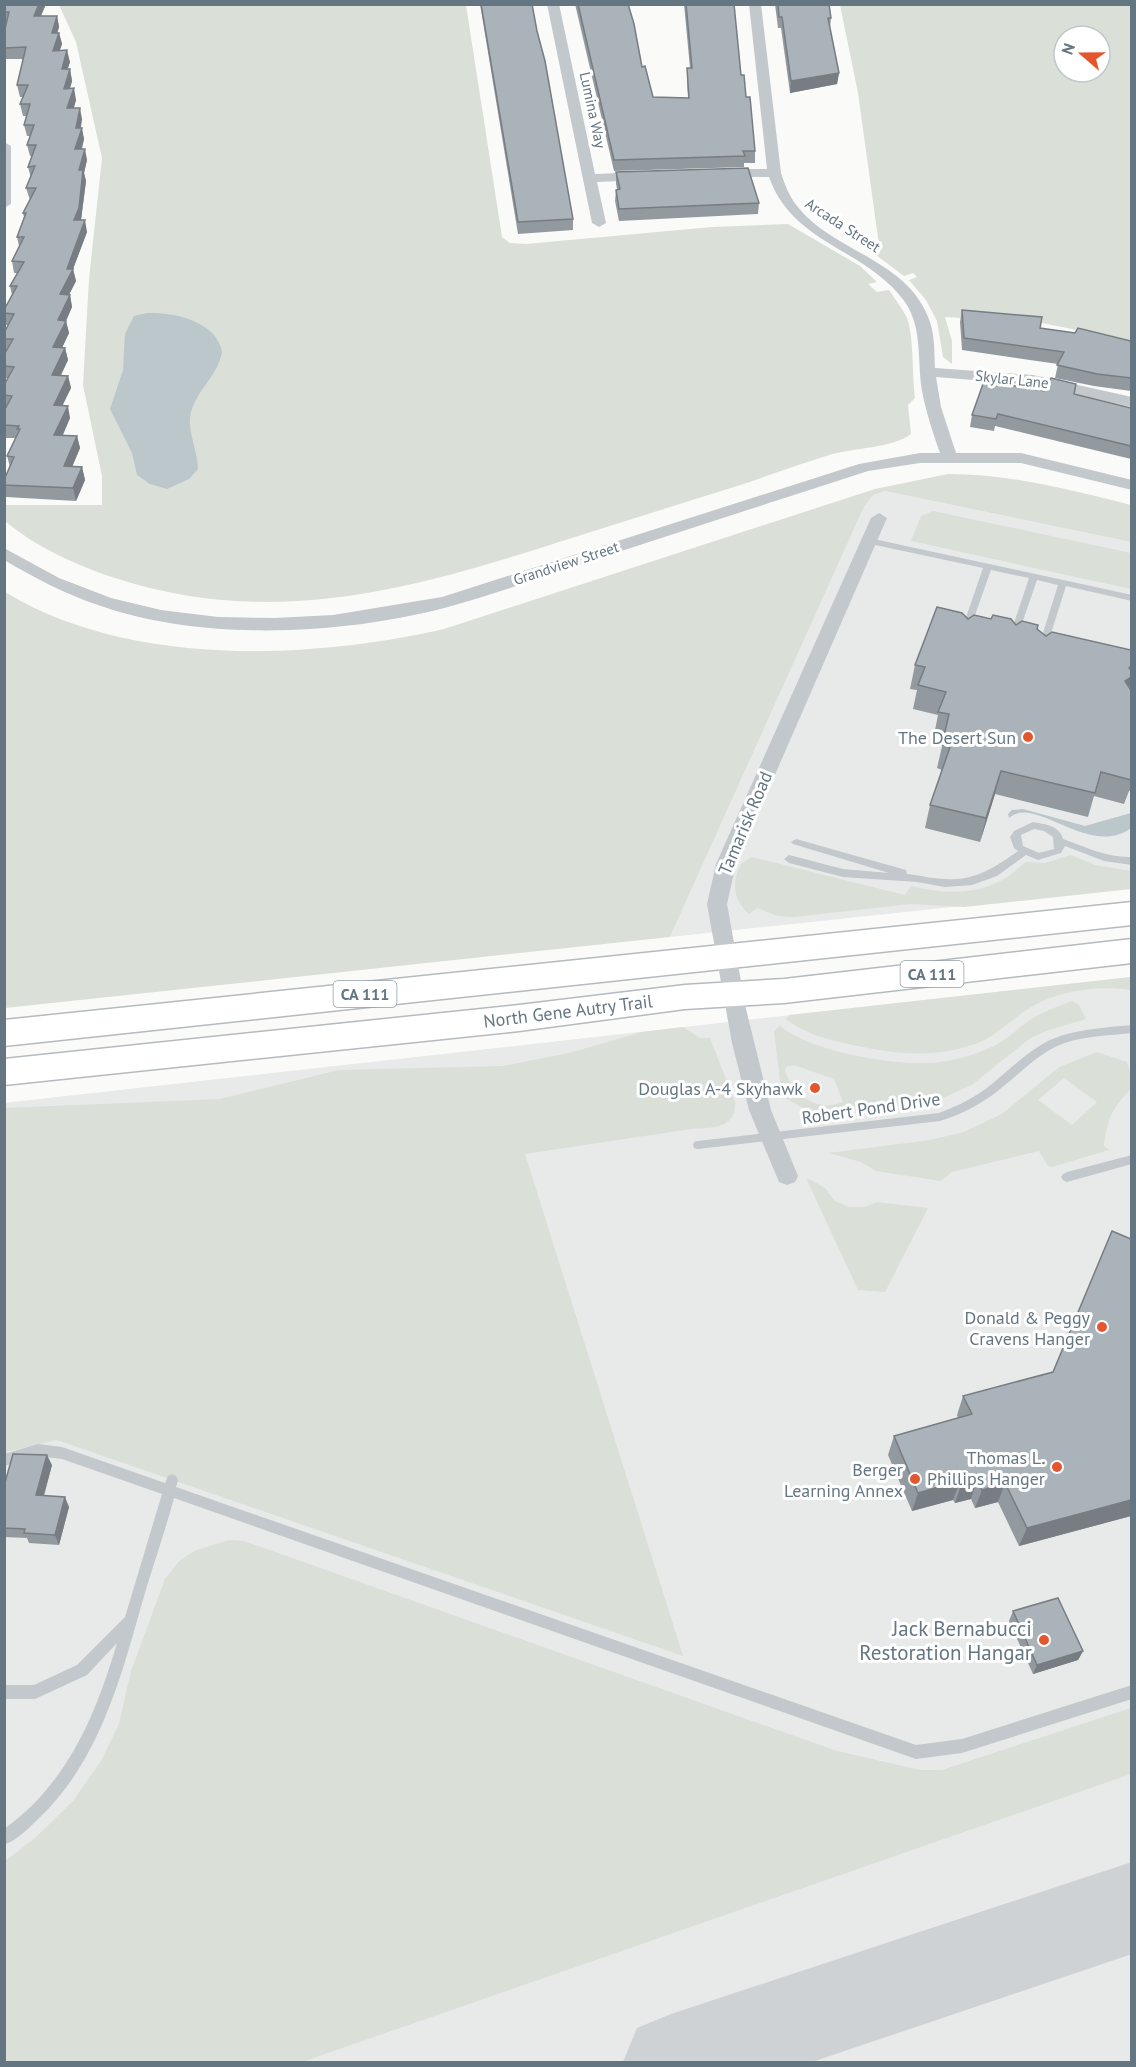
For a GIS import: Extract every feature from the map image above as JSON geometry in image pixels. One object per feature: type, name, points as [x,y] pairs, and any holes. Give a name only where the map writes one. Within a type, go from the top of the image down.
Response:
[{"type":"main road","name":"North Gene Autry Trail","points":[[4,1033],[1131,913]]},
{"type":"main road","name":"North Gene Autry Trail","points":[[4,1072],[732,994],[784,991],[1131,951]]},
{"type":"street","name":"Lumina Way","points":[[553,4],[599,223]]},
{"type":"street","name":"Arcada Street","points":[[755,4],[774,173],[780,193],[797,218],[878,267],[911,300],[926,330],[930,392],[949,456]]},
{"type":"street","points":[[4,146],[4,204]]},
{"type":"street","points":[[710,174],[774,173]]},
{"type":"street","points":[[591,178],[656,176]]},
{"type":"street","name":"Skylar Lane","points":[[927,372],[1033,380],[1131,402]]},
{"type":"street","name":"Grandview Street","points":[[4,553],[27,568],[86,597],[158,615],[234,624],[310,624],[383,616],[445,602],[866,467],[920,458],[949,456],[1021,458],[1131,485]]},
{"type":"street","name":"Tamarisk Road","points":[[787,1176],[768,1138],[745,1065],[717,904],[721,878],[879,518]]},
{"type":"lane","points":[[869,541],[1131,598]]},
{"type":"lane","points":[[963,638],[988,567]]},
{"type":"lane","points":[[1011,644],[1034,577]]},
{"type":"lane","points":[[1040,655],[1063,583]]},
{"type":"lane","points":[[1060,841],[1058,851],[1046,857],[1038,857],[1024,852],[1015,837],[1026,826],[1047,828],[1060,841],[1101,857],[1131,861]]},
{"type":"lane","points":[[796,842],[917,878]]},
{"type":"lane","points":[[789,860],[843,873],[917,878],[945,883],[972,881],[994,873],[1024,852]]},
{"type":"lane","name":"Robert Pond Drive","points":[[699,1145],[940,1118],[962,1110],[986,1097],[1044,1048],[1085,1034],[1131,1029]]},
{"type":"lane","points":[[1067,1177],[1131,1160]]},
{"type":"lane","points":[[4,1460],[38,1450],[50,1450],[171,1486],[916,1752],[962,1746],[1131,1692]]},
{"type":"lane","points":[[4,1838],[17,1829],[50,1795],[78,1758],[104,1701],[171,1486]]},
{"type":"lane","points":[[4,1692],[35,1692],[82,1670],[131,1620]]},
{"type":"shaded area","points":[[59,5],[466,5],[502,237],[510,243],[526,244],[712,227],[788,224],[860,266],[877,282],[868,284],[877,292],[889,290],[903,311],[907,318],[912,346],[915,398],[908,405],[911,434],[883,445],[829,455],[502,560],[394,588],[340,597],[285,602],[230,601],[175,593],[118,579],[58,555],[31,540],[5,521],[5,505],[102,505],[102,476],[83,385],[89,279],[102,158],[76,42]]},
{"type":"shaded area","points":[[840,5],[1131,5],[1131,341],[1037,322],[945,317],[952,341],[952,364],[943,357],[937,321],[926,300],[909,280],[917,277],[913,273],[904,276],[876,255],[880,252],[858,93]]},
{"type":"shaded area","points":[[147,313],[169,314],[192,320],[212,333],[222,352],[217,368],[195,401],[190,416],[198,469],[189,479],[167,489],[150,484],[137,475],[132,453],[110,409],[123,370],[125,334],[134,316]]},
{"type":"shaded area","points":[[948,474],[1018,480],[1131,505],[1131,542],[885,491],[873,495],[864,507],[670,937],[5,1008],[5,592],[54,616],[106,634],[162,645],[220,650],[278,651],[335,647],[444,629],[875,489]]},
{"type":"shaded area","points":[[885,491],[1131,542],[1131,888],[670,937],[864,507],[873,495]]},
{"type":"shaded area","points":[[933,511],[1131,553],[1131,589],[911,541],[921,516]]},
{"type":"shaded area","points":[[1023,809],[1085,826],[1131,813],[1131,828],[1115,835],[1098,836],[1033,814],[1020,813],[1009,818],[1008,814],[1012,810]]},
{"type":"shaded area","points":[[1071,855],[1095,865],[1131,871],[1131,889],[964,907],[910,904],[794,917],[778,916],[757,908],[749,914],[740,903],[735,891],[736,878],[741,864],[752,857],[905,895],[911,886],[948,892],[984,888],[1007,877],[1026,862],[1045,863]]},
{"type":"shaded area","points":[[1131,977],[1131,2062],[5,2062],[4,1103]]},
{"type":"shaded area","points":[[1131,977],[1131,990],[1088,989],[1047,999],[1034,1005],[980,1042],[935,1053],[904,1053],[838,1042],[820,1037],[786,1019],[789,1015]]},
{"type":"shaded area","points":[[1072,1001],[1079,1005],[1086,1019],[1046,1031],[1029,1039],[973,1084],[941,1099],[812,1117],[810,1112],[782,1096],[774,1031],[780,1026],[793,1035],[810,1042],[849,1054],[890,1061],[934,1063],[960,1058],[992,1047],[1035,1017]],"holes":[[[794,1065],[834,1079],[843,1102],[824,1105],[808,1100],[800,1094],[785,1071],[786,1067]]]},
{"type":"shaded area","points":[[683,1027],[700,1038],[710,1038],[735,1102],[735,1111],[727,1122],[714,1127],[525,1154],[683,1656],[57,1440],[5,1452],[5,1108],[220,1099],[339,1070],[503,1066],[569,1053],[642,1032]]},
{"type":"shaded area","points":[[1097,1052],[1127,1062],[1131,1075],[1131,1089],[1119,1102],[1109,1121],[1104,1146],[1109,1150],[1052,1167],[1048,1166],[1039,1151],[952,1172],[941,1181],[876,1171],[861,1162],[829,1153],[930,1140],[964,1132],[1002,1114],[1059,1067]],"holes":[[[1064,1078],[1097,1102],[1072,1125],[1038,1100]]]},
{"type":"shaded area","points":[[807,1180],[825,1188],[835,1201],[849,1207],[865,1207],[877,1202],[928,1208],[885,1292],[858,1290]]},
{"type":"shaded area","points":[[229,1540],[244,1541],[837,1751],[920,1770],[942,1770],[1131,1708],[1131,1774],[302,2062],[5,2062],[5,1861],[34,1839],[73,1801],[101,1761],[119,1724],[131,1671],[165,1579],[179,1561],[194,1551]]},
{"type":"building","points":[[4,4],[39,4],[34,16],[57,16],[52,33],[59,33],[53,51],[67,50],[62,69],[70,69],[64,89],[74,88],[67,108],[80,108],[76,128],[82,128],[75,149],[85,149],[79,170],[83,170],[79,208],[74,220],[85,220],[67,269],[73,269],[60,294],[70,295],[58,320],[66,321],[53,347],[65,348],[52,375],[68,376],[54,405],[68,406],[54,435],[77,436],[64,466],[82,467],[73,488],[4,485],[14,457],[7,456],[20,429],[17,429],[19,426],[4,425],[4,411],[12,396],[4,395],[4,385],[14,367],[4,366],[4,355],[13,339],[4,339],[4,333],[14,314],[4,313],[4,310],[17,286],[10,286],[24,262],[12,261],[24,237],[17,237],[26,213],[23,213],[36,188],[26,188],[35,166],[28,167],[36,145],[27,145],[34,125],[24,125],[30,104],[20,104],[28,85],[17,85],[26,47],[4,48],[4,33],[9,12],[4,12]]},
{"type":"building","points":[[481,4],[532,4],[545,61],[573,219],[518,222]]},
{"type":"building","points":[[578,4],[628,4],[642,67],[645,66],[653,97],[689,98],[687,68],[692,68],[686,4],[734,4],[741,75],[744,75],[746,97],[750,97],[755,151],[743,151],[745,156],[614,160]]},
{"type":"building","points":[[778,4],[829,4],[831,18],[828,18],[839,73],[791,81]]},
{"type":"building","points":[[748,168],[759,203],[619,209],[616,190],[620,189],[616,172]]},
{"type":"building","points":[[962,310],[1042,317],[1040,328],[1075,333],[1078,328],[1131,341],[1131,378],[1097,374],[1057,365],[1064,352],[964,338]]},
{"type":"building","points":[[1051,378],[1076,384],[1074,394],[1131,408],[1131,446],[998,414],[996,419],[972,415],[984,381],[1045,391]]},
{"type":"building","name":"The Desert Sun","points":[[937,607],[962,613],[968,619],[974,615],[991,619],[993,615],[1011,619],[1016,625],[1022,621],[1038,625],[1037,629],[1046,636],[1052,632],[1131,650],[1129,668],[1131,677],[1125,681],[1131,689],[1131,780],[1101,772],[1095,793],[1001,771],[986,818],[930,805],[950,747],[942,745],[949,714],[938,712],[946,692],[918,685],[925,667],[915,665]]},
{"type":"building","points":[[1112,1231],[1131,1239],[1131,1500],[1027,1528],[1005,1483],[982,1490],[977,1480],[961,1485],[960,1481],[918,1493],[894,1436],[972,1414],[963,1396],[1053,1372]]},
{"type":"building","points":[[13,1454],[47,1455],[36,1495],[65,1497],[55,1535],[24,1533],[25,1529],[4,1528],[4,1486]]},
{"type":"building","name":"Jack Bernabucci Restoration Hangar","points":[[1058,1598],[1083,1651],[1037,1665],[1013,1611]]},
{"type":"taxiway","points":[[671,2062],[1132,1908]]},
{"type":"place","name":"The Desert Sun","points":[[1028,737]]},
{"type":"place","name":"Douglas A-4 Skyhawk","points":[[815,1088]]},
{"type":"place","name":"Donald & Peggy Cravens Hanger","points":[[1102,1327]]},
{"type":"place","name":"Thomas L. Phillips Hanger","points":[[1057,1467]]},
{"type":"place","name":"Berger Learning Annex","points":[[915,1479]]},
{"type":"place","name":"Jack Bernabucci Restoration Hangar","points":[[1044,1640]]}]
